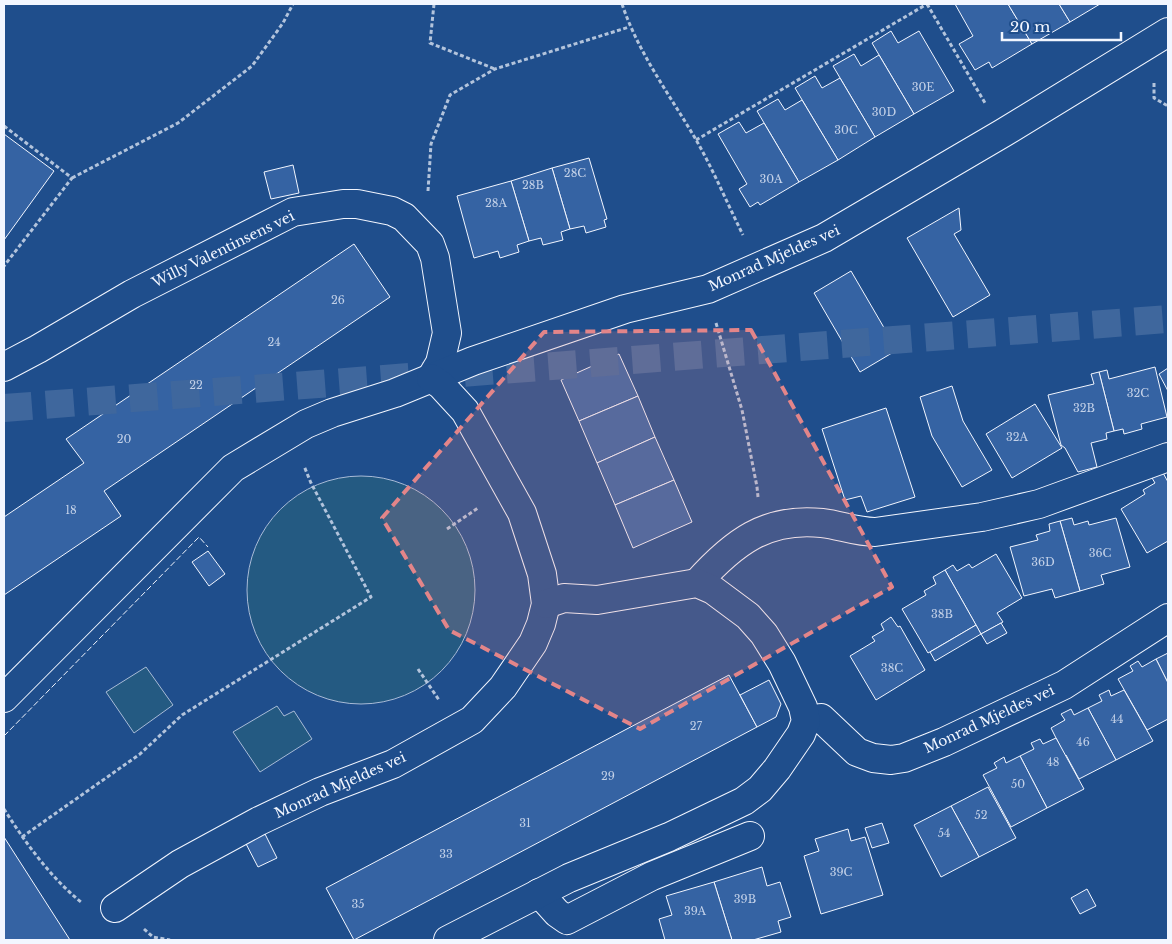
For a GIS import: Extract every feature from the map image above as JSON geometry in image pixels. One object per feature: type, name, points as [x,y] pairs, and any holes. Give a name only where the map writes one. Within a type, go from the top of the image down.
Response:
[{"type":"street","name":"Monrad Mjeldes vei","points":[[4,698],[233,468],[306,424],[332,412],[395,393],[473,361],[626,309],[708,289],[824,238],[1003,133],[1168,32]]},
{"type":"street","name":"Willy Valentinsens vei","points":[[4,367],[38,350],[132,294],[293,212],[342,204],[357,204],[392,210],[404,217],[430,244],[435,258],[448,333],[440,363],[431,378]]},
{"type":"street","name":"Monrad Mjeldes vei","points":[[115,908],[180,864],[260,820],[320,792],[393,764],[472,720],[503,688],[533,643],[541,624],[546,604],[542,574],[522,513],[465,411],[441,385],[431,378]]},
{"type":"street","points":[[697,583],[710,568],[752,534],[771,526],[794,521],[823,523],[859,532],[874,532],[982,517],[1039,504],[1168,457]]},
{"type":"street","points":[[448,940],[569,878],[669,837],[744,801],[760,789],[777,769],[801,734],[806,721],[803,708],[782,662],[764,634],[748,616],[713,590],[697,583],[597,600],[564,598],[546,604]]},
{"type":"street","name":"Monrad Mjeldes vei","points":[[806,721],[821,718],[857,752],[872,758],[891,760],[904,758],[944,742],[1064,685],[1168,618]]},
{"type":"street","points":[[539,893],[557,913],[567,920],[652,876],[750,836]]},
{"type":"path","points":[[4,266],[72,178],[178,123],[252,66],[282,24],[293,4]]},
{"type":"path","points":[[434,4],[430,43],[495,69]]},
{"type":"path","points":[[622,4],[629,27],[696,140],[758,267]]},
{"type":"path","points":[[696,140],[927,4],[1003,133]]},
{"type":"path","points":[[430,244],[427,195],[431,144],[450,96],[495,69],[629,27]]},
{"type":"path","points":[[1154,82],[1154,98],[1168,106]]},
{"type":"path","points":[[4,126],[72,178]]},
{"type":"path","points":[[708,289],[719,338],[742,410],[757,487],[758,512],[763,530]]},
{"type":"path","points":[[22,837],[140,754],[182,715],[371,597],[311,483],[291,433]]},
{"type":"path","points":[[4,809],[22,837],[66,890],[85,905]]},
{"type":"path","points":[[142,928],[153,936],[170,940]]},
{"type":"highlighted area","points":[[751,330],[892,587],[640,729],[449,630],[382,518],[544,332]]},
{"type":"shaded area","points":[[350,476],[372,476],[394,481],[415,489],[442,509],[462,536],[473,568],[475,590],[473,612],[462,644],[442,671],[415,691],[394,699],[372,704],[350,704],[328,699],[307,691],[280,671],[260,644],[252,623],[247,601],[247,579],[252,557],[260,536],[280,509],[307,489],[328,481]]},
{"type":"shaded area","points":[[146,667],[173,705],[134,733],[106,692]]},
{"type":"shaded area","points":[[277,706],[284,716],[294,711],[312,739],[260,772],[233,732]]},
{"type":"building","points":[[955,4],[1008,4],[1032,44],[992,68],[989,62],[975,70],[959,44],[973,36]]},
{"type":"building","points":[[1008,4],[1059,4],[1070,22],[1032,44]]},
{"type":"building","points":[[1059,4],[1100,4],[1070,22]]},
{"type":"building","points":[[891,31],[898,43],[919,31],[954,91],[914,114],[872,43]]},
{"type":"building","points":[[854,54],[861,66],[879,55],[914,114],[875,137],[833,66]]},
{"type":"building","points":[[815,76],[822,88],[840,78],[875,137],[838,160],[795,88]]},
{"type":"building","points":[[778,99],[785,110],[802,100],[838,160],[799,182],[757,111]]},
{"type":"building","points":[[739,122],[746,133],[764,123],[799,182],[760,205],[758,202],[750,207],[739,189],[747,184],[718,134]]},
{"type":"building","points":[[4,134],[54,171],[4,240]]},
{"type":"building","points":[[589,158],[607,219],[604,220],[606,227],[586,233],[584,226],[570,229],[552,168]]},
{"type":"building","points":[[293,165],[299,193],[271,199],[264,172]]},
{"type":"building","points":[[552,168],[570,229],[561,232],[563,240],[543,245],[541,238],[529,241],[511,181]]},
{"type":"building","points":[[511,181],[529,241],[517,245],[519,252],[500,258],[498,251],[474,258],[457,196]]},
{"type":"building","points":[[959,208],[961,230],[954,234],[990,295],[953,317],[907,238]]},
{"type":"building","points":[[354,244],[390,297],[104,491],[121,516],[4,595],[4,517],[84,463],[66,439]]},
{"type":"building","points":[[851,271],[897,350],[860,372],[814,293]]},
{"type":"building","points":[[619,354],[638,396],[579,421],[561,380]]},
{"type":"building","points":[[1155,367],[1167,417],[1141,424],[1142,429],[1124,434],[1123,429],[1114,431],[1099,372],[1107,370],[1109,379]]},
{"type":"building","points":[[1168,368],[1168,391],[1159,374]]},
{"type":"building","points":[[1099,372],[1114,431],[1106,433],[1107,439],[1091,443],[1097,467],[1078,472],[1065,448],[1061,445],[1048,395],[1094,384],[1091,374]]},
{"type":"building","points":[[952,386],[963,421],[992,470],[962,487],[932,436],[920,397]]},
{"type":"building","points":[[638,396],[655,437],[597,463],[579,421]]},
{"type":"building","points":[[1035,404],[1062,448],[1012,478],[986,434]]},
{"type":"building","points":[[886,408],[915,497],[867,512],[861,496],[845,500],[822,429]]},
{"type":"building","points":[[655,437],[674,480],[615,505],[597,463]]},
{"type":"building","points":[[1162,471],[1168,482],[1168,541],[1147,553],[1121,509],[1145,494],[1143,490],[1155,483],[1152,478]]},
{"type":"building","points":[[674,480],[692,522],[633,548],[615,505]]},
{"type":"building","points":[[1072,518],[1074,525],[1088,521],[1089,525],[1116,518],[1130,567],[1101,575],[1104,584],[1080,591],[1060,521]]},
{"type":"building","points":[[1060,521],[1080,591],[1055,598],[1052,589],[1024,596],[1010,547],[1038,540],[1036,535],[1050,531],[1049,524]]},
{"type":"building","points":[[208,551],[225,574],[209,586],[192,562]]},
{"type":"building","points":[[996,554],[1022,598],[997,613],[1003,622],[981,634],[945,570],[953,565],[957,571],[969,564],[972,568]]},
{"type":"building","points":[[945,570],[976,625],[928,653],[902,609],[926,595],[924,591],[936,584],[933,577]]},
{"type":"building","points":[[891,617],[898,627],[900,626],[925,670],[876,700],[850,656],[875,641],[872,637],[884,630],[881,624]]},
{"type":"building","points":[[1001,623],[1007,633],[987,644],[981,634]]},
{"type":"building","points":[[976,625],[981,634],[935,661],[930,652]]},
{"type":"building","points":[[1168,653],[1168,683],[1156,659]]},
{"type":"building","points":[[1156,659],[1168,683],[1168,719],[1147,730],[1118,679],[1133,671],[1130,666],[1138,661],[1142,667]]},
{"type":"building","points":[[729,675],[757,727],[354,940],[326,888]]},
{"type":"building","points":[[769,680],[781,704],[776,717],[757,727],[740,695]]},
{"type":"building","points":[[1109,690],[1111,696],[1124,690],[1153,741],[1116,760],[1088,708],[1102,701],[1099,695]]},
{"type":"building","points":[[1088,708],[1116,760],[1079,779],[1051,728],[1065,720],[1061,714],[1071,709],[1074,715]]},
{"type":"building","points":[[1056,738],[1084,789],[1047,808],[1020,756],[1034,749],[1031,743],[1040,739],[1043,744]]},
{"type":"building","points":[[1020,756],[1047,808],[1011,827],[983,775],[997,768],[994,763],[1004,757],[1006,763]]},
{"type":"building","points":[[988,787],[1016,838],[979,857],[951,806]]},
{"type":"building","points":[[951,806],[979,857],[941,877],[914,825]]},
{"type":"building","points":[[882,823],[889,843],[872,848],[865,828]]},
{"type":"building","points":[[262,828],[277,858],[258,867],[243,838]]},
{"type":"building","points":[[848,829],[851,841],[865,837],[883,895],[821,914],[804,856],[819,851],[815,839]]},
{"type":"building","points":[[4,837],[70,940],[4,940]]},
{"type":"building","points":[[762,867],[767,886],[780,882],[791,917],[778,921],[781,932],[753,940],[732,940],[714,882]]},
{"type":"building","points":[[714,882],[732,940],[665,940],[659,919],[672,915],[666,896]]},
{"type":"building","points":[[1087,889],[1096,906],[1080,914],[1071,898]]},
{"type":"tunnel","points":[[4,408],[1168,319]]},
{"type":"fence","points":[[4,736],[199,537],[208,547]]}]
